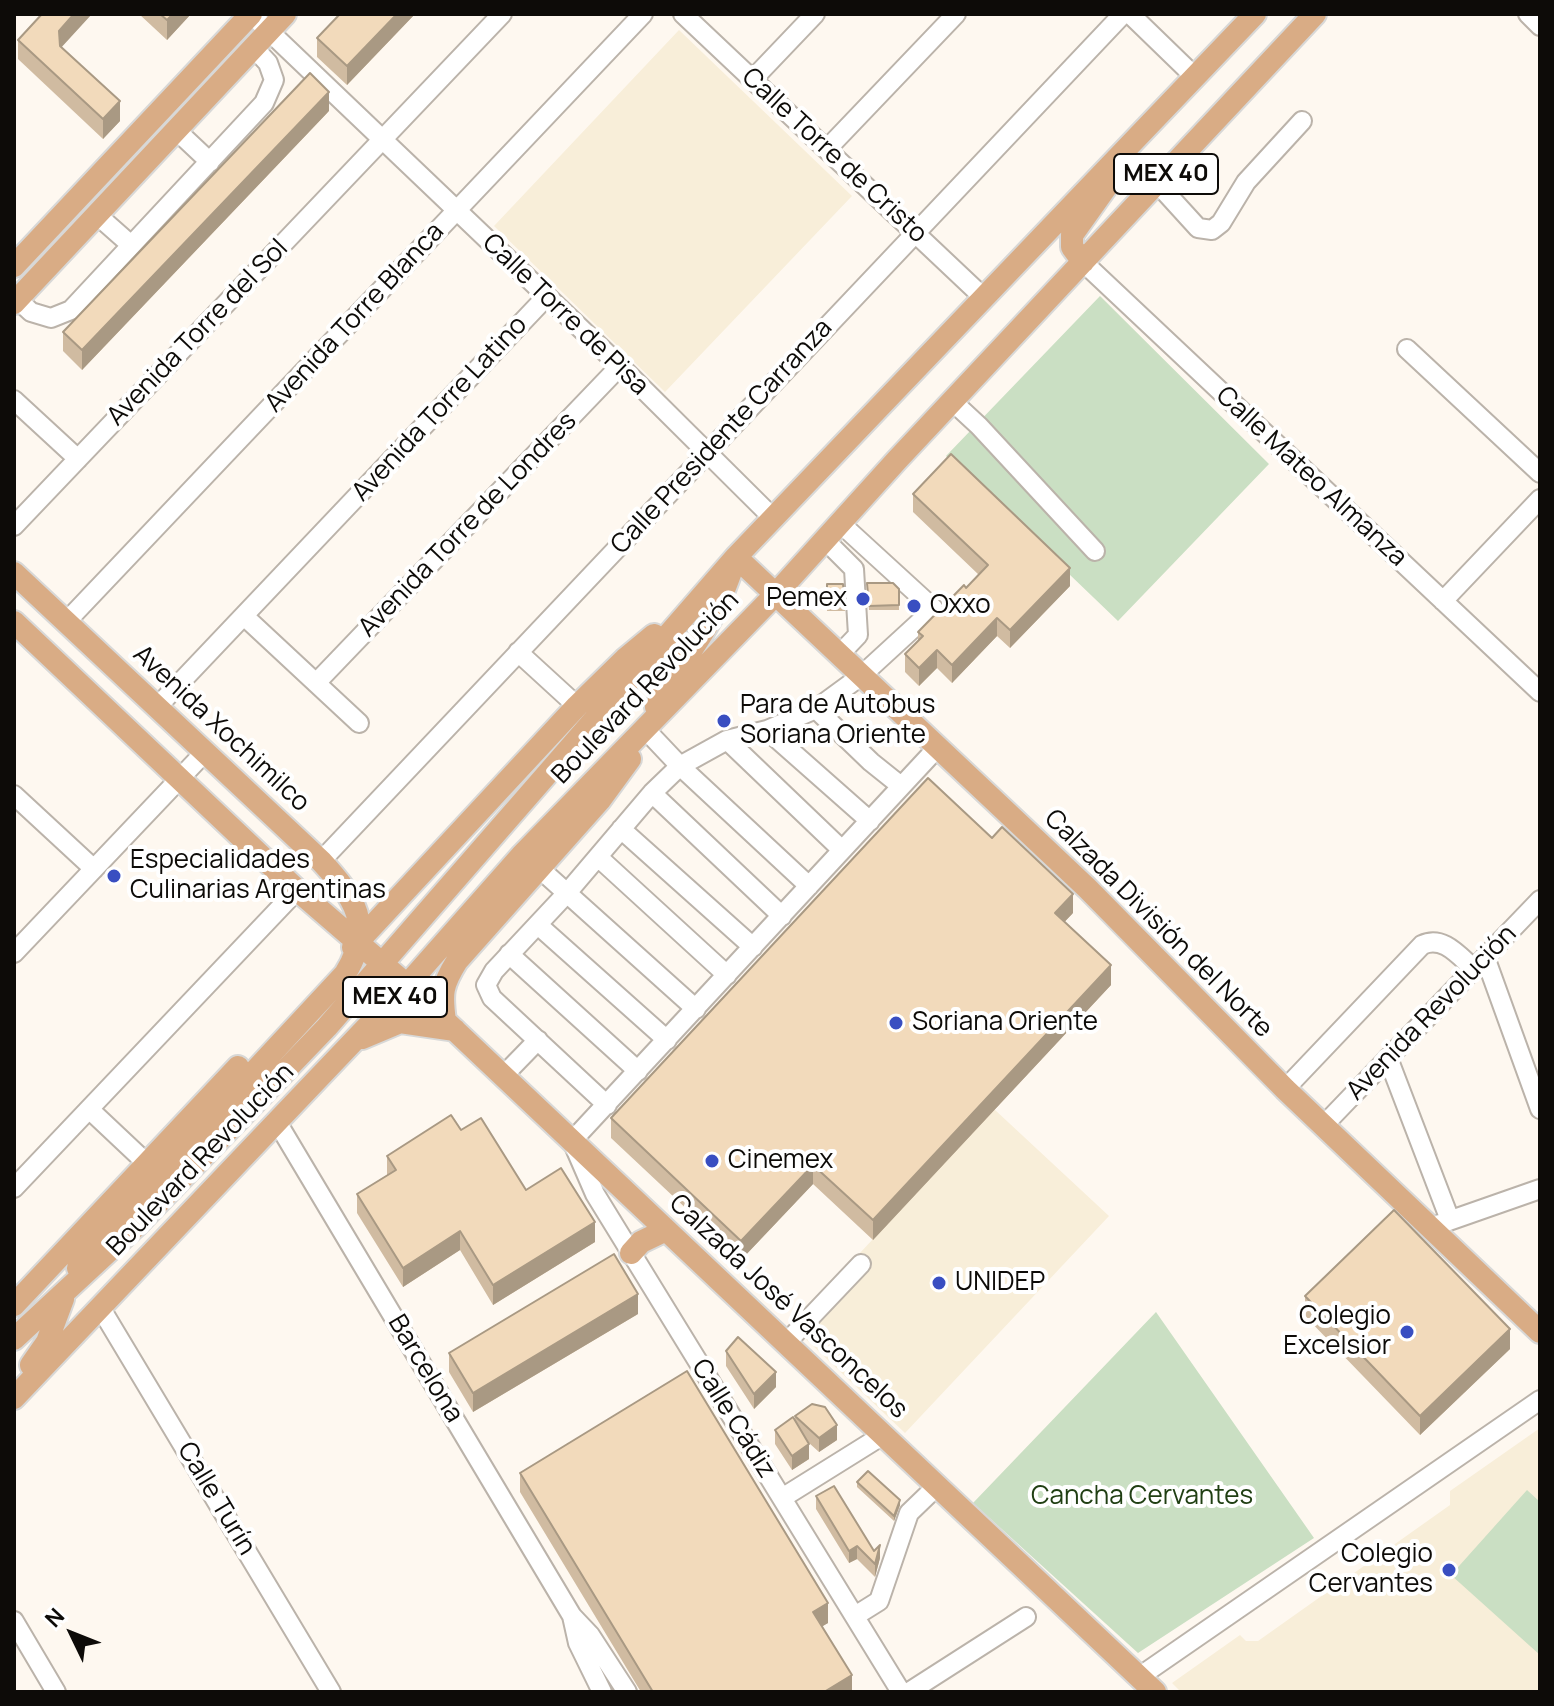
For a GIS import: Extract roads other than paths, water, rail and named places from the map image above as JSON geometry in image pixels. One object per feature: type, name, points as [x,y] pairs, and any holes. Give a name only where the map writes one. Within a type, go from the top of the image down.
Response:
[{"type":"main road","points":[[14,266],[251,14]]},
{"type":"main road","points":[[16,301],[176,130],[269,47],[285,14]]},
{"type":"main road","name":"MEX 40","points":[[14,1339],[65,1294],[197,1164],[327,1027],[736,557],[1255,14]]},
{"type":"main road","name":"Boulevard Revolución","points":[[14,1395],[407,985],[499,879],[775,595],[952,401],[1315,14]]},
{"type":"main road","points":[[1083,262],[1072,247],[1072,235],[1105,192],[1132,143]]},
{"type":"main road","points":[[350,1044],[400,1022],[450,1026],[441,994],[446,979],[457,961],[625,768],[667,685],[719,604],[736,557]]},
{"type":"main road","name":"Calzada División del Norte","points":[[736,557],[1087,888],[1323,1126],[1440,1224],[1537,1325]]},
{"type":"main road","name":"Avenida Xochimilco","points":[[14,573],[321,861],[355,902],[358,942]]},
{"type":"main road","points":[[14,1305],[153,1170],[358,942],[577,706],[646,641],[690,610]]},
{"type":"main road","points":[[14,622],[297,890],[383,962]]},
{"type":"main road","name":"Calzada José Vasconcelos","points":[[383,962],[1147,1684]]},
{"type":"main road","points":[[14,1395],[47,1342],[77,1269],[153,1170]]},
{"type":"main road","points":[[631,1253],[641,1242],[666,1230]]},
{"type":"street","name":"Calle Torre de Pisa","points":[[251,14],[269,47],[382,139],[620,366],[773,518]]},
{"type":"street","name":"Avenida Torre del Sol","points":[[14,526],[502,14]]},
{"type":"street","name":"Avenida Torre Blanca","points":[[66,622],[643,14]]},
{"type":"street","name":"Calle Torre de Cristo","points":[[683,14],[984,298]]},
{"type":"street","points":[[753,79],[815,14]]},
{"type":"street","points":[[827,149],[956,14]]},
{"type":"street","name":"Calle Presidente Carranza","points":[[321,861],[1123,14]]},
{"type":"street","points":[[1130,14],[1195,77]]},
{"type":"street","points":[[1528,14],[1540,26]]},
{"type":"street","points":[[16,301],[31,312],[51,318],[71,310],[264,103],[274,80],[269,47]]},
{"type":"street","points":[[1157,183],[1198,228],[1212,230],[1221,223],[1246,182],[1302,121]]},
{"type":"street","points":[[176,130],[210,162]]},
{"type":"street","points":[[97,215],[131,245]]},
{"type":"street","name":"Calle Mateo Almanza","points":[[1083,262],[1540,692]]},
{"type":"street","name":"Avenida Torre Latino","points":[[157,707],[547,296]]},
{"type":"street","points":[[1407,349],[1540,473]]},
{"type":"street","name":"Avenida Torre de Londres","points":[[316,683],[620,366]]},
{"type":"street","points":[[14,400],[78,459]]},
{"type":"street","points":[[952,401],[1095,551]]},
{"type":"street","points":[[1443,601],[1540,499]]},
{"type":"street","points":[[607,1105],[487,992],[486,985],[509,954],[567,893],[652,793],[680,766],[727,740],[767,730],[816,709],[861,676],[934,609],[840,523]]},
{"type":"street","points":[[825,540],[854,569],[858,635],[839,655]]},
{"type":"street","points":[[244,616],[359,723]]},
{"type":"street","points":[[518,652],[577,706]]},
{"type":"street","points":[[816,709],[901,786]]},
{"type":"street","points":[[645,729],[680,766],[809,886]]},
{"type":"street","points":[[767,730],[870,821]]},
{"type":"street","points":[[727,740],[842,850]]},
{"type":"street","points":[[572,1141],[937,748]]},
{"type":"street","points":[[14,953],[205,752]]},
{"type":"street","points":[[652,793],[782,916]]},
{"type":"street","points":[[14,795],[94,869]]},
{"type":"street","points":[[621,829],[753,947]]},
{"type":"street","points":[[598,857],[727,975]]},
{"type":"street","points":[[539,868],[696,1009]]},
{"type":"street","points":[[14,1188],[297,890]]},
{"type":"street","name":"Avenida Revolución","points":[[1323,1126],[1540,900]]},
{"type":"street","points":[[538,925],[667,1040]]},
{"type":"street","points":[[1285,1089],[1422,945],[1438,942],[1479,963],[1540,1109]]},
{"type":"street","points":[[509,954],[638,1071]]},
{"type":"street","points":[[503,1076],[538,1040]]},
{"type":"street","points":[[1388,1058],[1440,1224],[1540,1189]]},
{"type":"street","points":[[89,1109],[153,1170]]},
{"type":"street","name":"Barcelona","points":[[277,1122],[572,1616],[590,1635],[627,1692]]},
{"type":"street","name":"Calle Cádiz","points":[[572,1141],[595,1194],[901,1692]]},
{"type":"street","points":[[786,1343],[861,1264]]},
{"type":"street","name":"Calle Turín","points":[[100,1307],[331,1692]]},
{"type":"street","points":[[1147,1684],[1540,1400]]},
{"type":"street","points":[[782,1498],[883,1435]]},
{"type":"street","points":[[855,1616],[879,1601],[909,1513],[937,1486]]},
{"type":"street","name":"Barcelona","points":[[572,1616],[578,1643],[597,1691]]},
{"type":"street","points":[[909,1692],[1026,1617]]},
{"type":"street","points":[[14,1621],[56,1692]]},
{"type":"place","name":"Pemex","points":[[863,599]]},
{"type":"place","name":"Oxxo","points":[[914,606]]},
{"type":"place","name":"Para de Autobus Soriana Oriente","points":[[724,721]]},
{"type":"place","name":"Especialidades Culinarias Argentinas","points":[[114,876]]},
{"type":"place","name":"Soriana Oriente","points":[[896,1023]]},
{"type":"place","name":"Cinemex","points":[[712,1161]]},
{"type":"place","name":"UNIDEP","points":[[939,1283]]},
{"type":"place","name":"Colegio Excelsior","points":[[1407,1332]]},
{"type":"place","name":"Colegio Cervantes","points":[[1449,1570]]},
{"type":"park label","name":"Cancha Cervantes","points":[[1142,1497]]}]
